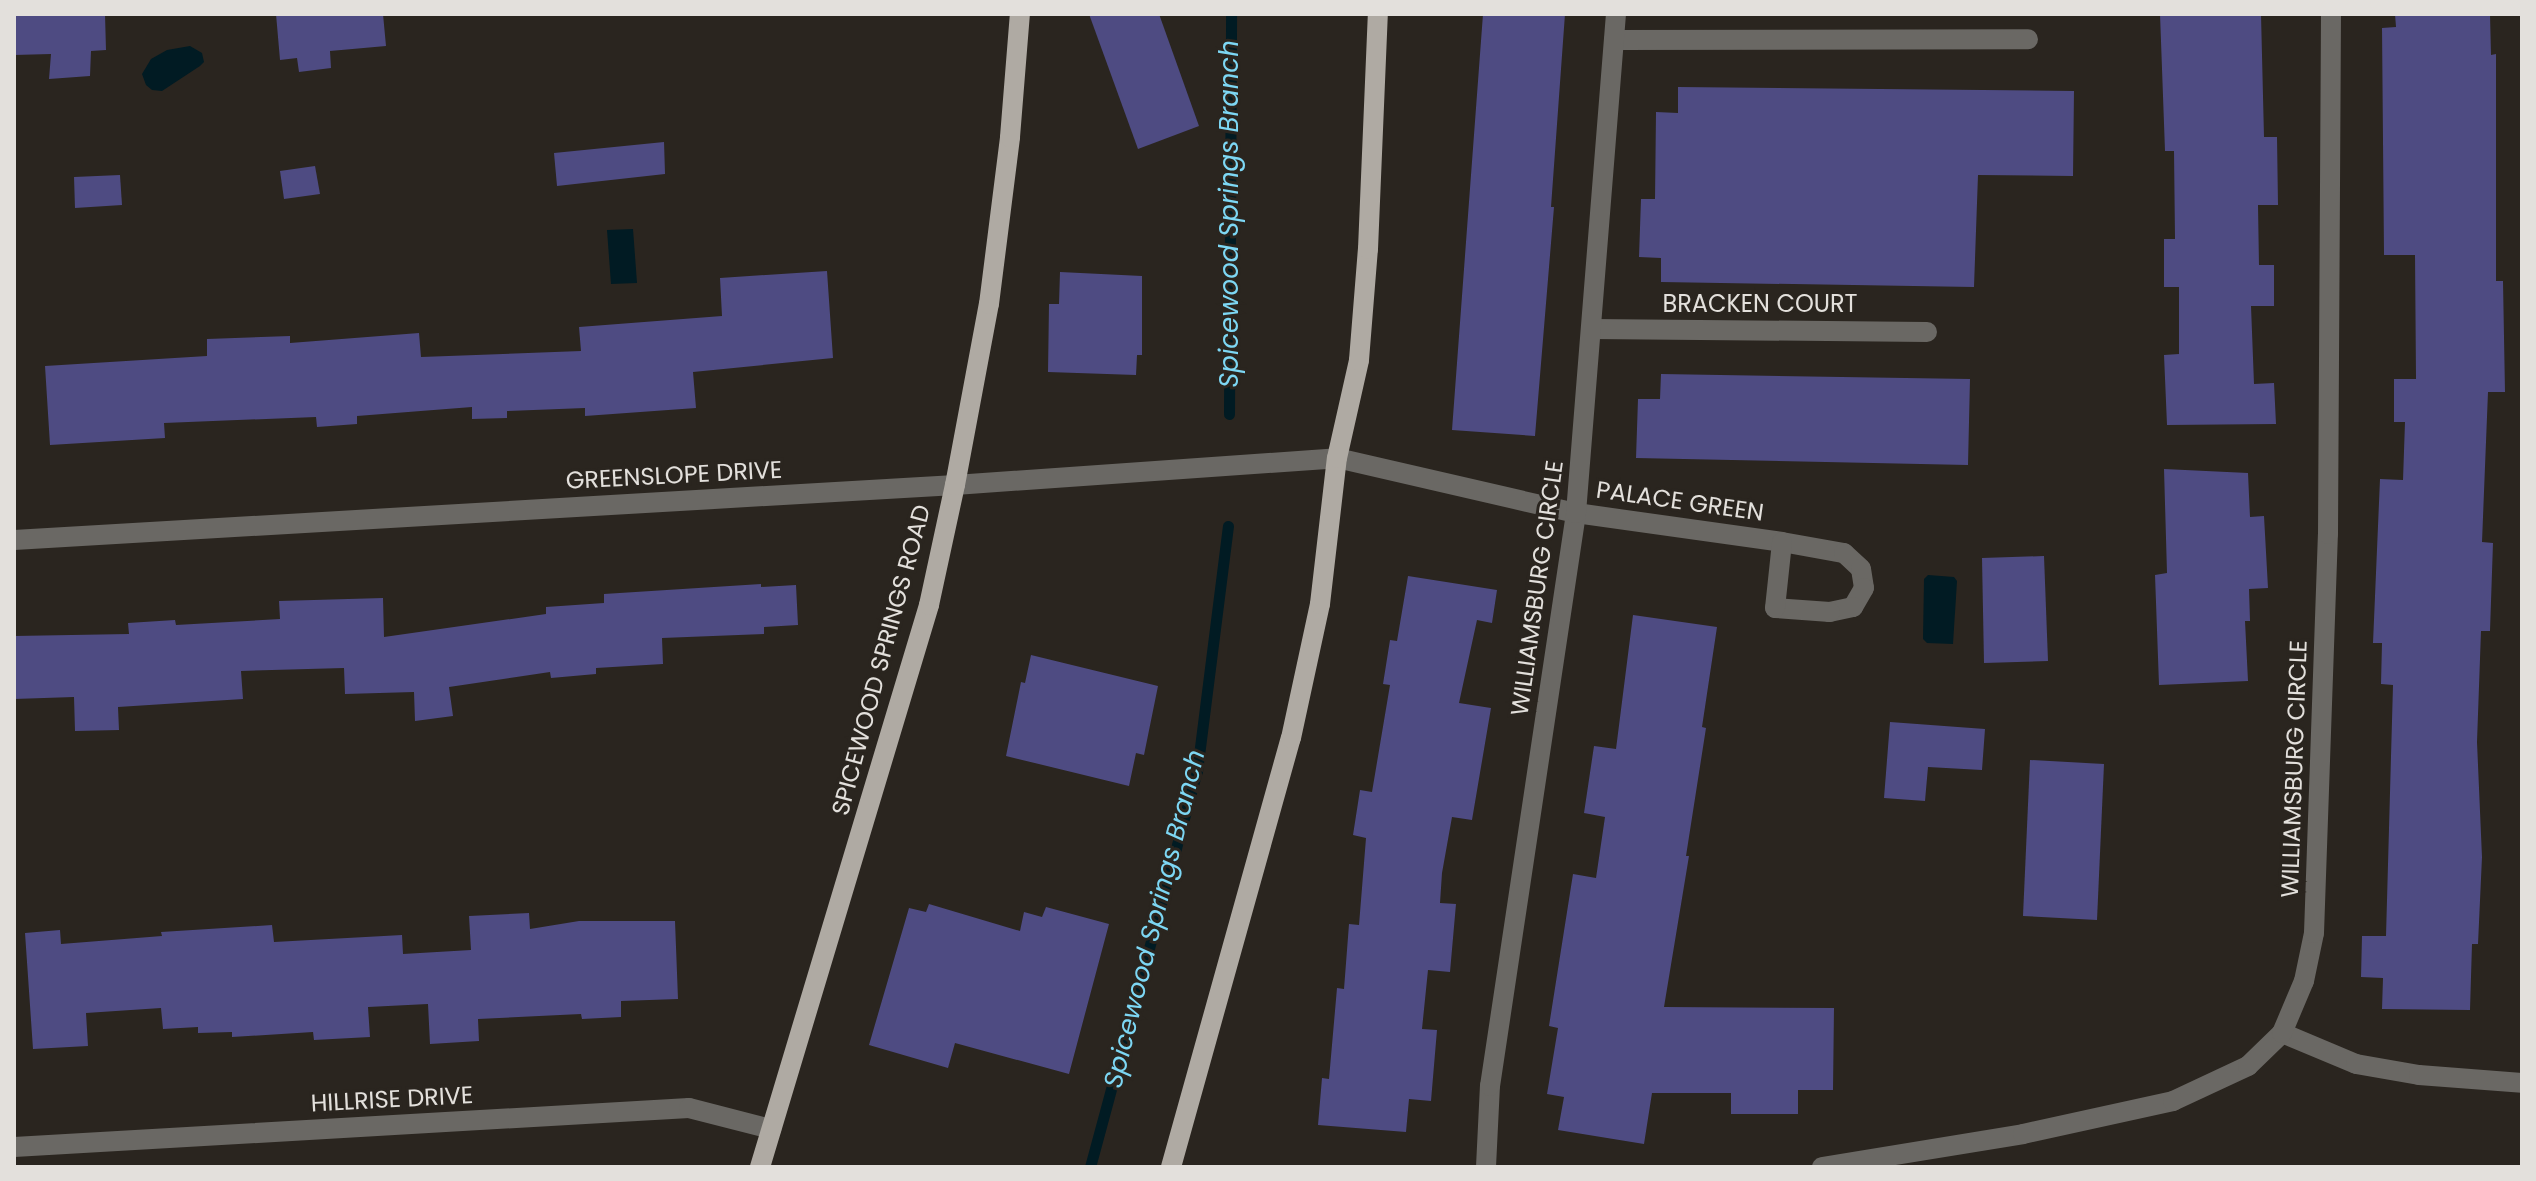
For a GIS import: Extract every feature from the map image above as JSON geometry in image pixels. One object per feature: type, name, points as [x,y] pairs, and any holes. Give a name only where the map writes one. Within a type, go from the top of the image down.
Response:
[{"type":"main road","name":"SPICEWOOD SPRINGS ROAD","points":[[760,1167],[929,605],[989,304],[1010,137],[1020,14]]},
{"type":"main road","points":[[1171,1167],[1291,738],[1320,604],[1337,458],[1359,360],[1368,249],[1378,14]]},
{"type":"street","name":"WILLIAMSBURG CIRCLE","points":[[1486,1167],[1490,1086],[1576,513],[1616,14]]},
{"type":"street","name":"WILLIAMSBURG CIRCLE","points":[[1822,1167],[2023,1134],[2173,1101],[2248,1066],[2282,1033],[2304,981],[2314,933],[2328,534],[2331,14]]},
{"type":"street","points":[[1614,40],[2028,39]]},
{"type":"street","name":"BRACKEN COURT","points":[[1592,329],[1927,332]]},
{"type":"street","name":"GREENSLOPE DRIVE","points":[[14,540],[955,485],[1337,458]]},
{"type":"street","name":"PALACE GREEN","points":[[1337,458],[1576,513],[1782,542],[1844,553],[1861,569],[1864,588],[1853,607],[1830,612],[1775,608],[1782,542]]},
{"type":"street","points":[[2282,1033],[2356,1064],[2419,1075],[2522,1083]]},
{"type":"street","name":"HILLRISE DRIVE","points":[[14,1147],[689,1108],[771,1129]]},
{"type":"water","points":[[190,46],[202,53],[204,62],[200,66],[162,91],[152,90],[146,85],[142,74],[151,59],[167,50]]},
{"type":"water","points":[[633,229],[637,283],[611,284],[607,230]]},
{"type":"water","points":[[1928,575],[1954,577],[1957,581],[1953,644],[1927,643],[1923,639],[1924,579]]},
{"type":"building","points":[[14,14],[105,14],[106,50],[91,51],[90,76],[49,79],[51,54],[14,55]]},
{"type":"building","points":[[276,14],[383,14],[386,46],[330,51],[331,68],[299,72],[297,58],[280,60]]},
{"type":"building","points":[[1089,14],[1159,14],[1199,126],[1138,149]]},
{"type":"building","points":[[1483,14],[1565,14],[1551,207],[1554,207],[1535,436],[1452,430]]},
{"type":"building","points":[[2160,14],[2261,14],[2264,137],[2277,137],[2278,205],[2258,205],[2259,265],[2274,265],[2274,306],[2251,306],[2254,384],[2274,383],[2276,424],[2167,425],[2164,355],[2179,354],[2179,287],[2164,287],[2164,239],[2175,239],[2174,151],[2165,151]]},
{"type":"building","points":[[2395,14],[2490,14],[2491,55],[2496,54],[2496,281],[2503,281],[2505,392],[2488,392],[2482,542],[2493,543],[2490,631],[2481,631],[2477,742],[2482,857],[2478,944],[2472,944],[2470,1010],[2382,1009],[2383,978],[2361,977],[2362,936],[2386,936],[2393,685],[2381,684],[2382,643],[2373,643],[2380,479],[2403,480],[2405,422],[2394,422],[2394,379],[2416,379],[2415,255],[2384,255],[2382,28],[2396,27]]},
{"type":"building","points":[[1678,87],[2074,91],[2073,176],[1978,175],[1974,287],[1661,282],[1661,258],[1639,257],[1641,199],[1655,199],[1656,112],[1678,113]]},
{"type":"building","points":[[664,142],[665,174],[557,186],[554,153]]},
{"type":"building","points":[[315,166],[320,194],[284,199],[280,171]]},
{"type":"building","points":[[120,175],[122,205],[75,208],[74,177]]},
{"type":"building","points":[[827,271],[833,358],[693,372],[696,408],[585,416],[585,408],[507,411],[507,418],[472,419],[472,407],[357,416],[357,424],[317,427],[316,417],[164,423],[165,438],[50,445],[45,366],[207,356],[207,339],[290,336],[290,343],[419,333],[421,357],[581,351],[579,327],[722,316],[720,278]]},
{"type":"building","points":[[1060,272],[1142,276],[1142,355],[1137,355],[1136,375],[1048,372],[1049,304],[1059,304]]},
{"type":"building","points":[[1661,374],[1970,379],[1968,465],[1636,458],[1638,399],[1660,399]]},
{"type":"building","points":[[2164,469],[2248,473],[2250,517],[2264,516],[2268,588],[2249,589],[2250,621],[2245,621],[2248,681],[2159,685],[2155,575],[2167,573]]},
{"type":"building","points":[[2044,556],[2048,661],[1984,663],[1982,558]]},
{"type":"building","points":[[1408,576],[1497,590],[1492,623],[1477,620],[1459,703],[1491,708],[1472,820],[1452,817],[1442,873],[1440,903],[1456,904],[1450,972],[1428,970],[1422,1029],[1437,1030],[1431,1101],[1409,1099],[1406,1132],[1318,1125],[1322,1078],[1329,1079],[1337,988],[1344,989],[1349,924],[1359,925],[1366,838],[1353,835],[1360,790],[1372,792],[1390,685],[1383,684],[1390,640],[1397,641]]},
{"type":"building","points":[[761,584],[761,587],[796,585],[798,625],[764,627],[764,634],[662,638],[663,664],[596,668],[596,674],[551,678],[550,672],[449,687],[453,716],[415,721],[414,692],[345,694],[344,668],[241,671],[243,699],[118,707],[119,730],[75,731],[74,697],[14,699],[14,636],[129,634],[128,623],[175,620],[176,625],[280,619],[279,601],[383,598],[384,637],[546,614],[546,607],[604,603],[604,594]]},
{"type":"building","points":[[1633,615],[1717,627],[1702,727],[1706,728],[1686,856],[1689,856],[1664,1007],[1834,1008],[1833,1090],[1798,1090],[1798,1114],[1731,1114],[1731,1093],[1652,1093],[1644,1144],[1558,1130],[1564,1097],[1547,1094],[1558,1028],[1549,1026],[1573,874],[1596,878],[1605,817],[1584,813],[1594,746],[1616,749]]},
{"type":"building","points":[[1031,655],[1158,686],[1144,755],[1136,753],[1129,786],[1006,756],[1021,682],[1025,683]]},
{"type":"building","points":[[1890,722],[1985,729],[1982,770],[1928,767],[1925,801],[1884,798]]},
{"type":"building","points":[[2030,760],[2104,764],[2097,920],[2023,916]]},
{"type":"building","points":[[929,904],[1020,931],[1024,912],[1042,917],[1046,907],[1109,924],[1069,1074],[955,1043],[948,1068],[869,1045],[909,908],[926,912]]},
{"type":"building","points":[[529,913],[530,929],[579,921],[675,921],[678,999],[621,1001],[621,1017],[582,1019],[581,1014],[478,1019],[479,1041],[430,1044],[428,1004],[368,1007],[370,1037],[314,1040],[313,1032],[232,1037],[232,1032],[198,1033],[198,1027],[163,1029],[161,1008],[86,1013],[88,1046],[33,1049],[25,933],[60,930],[61,944],[162,936],[161,932],[272,925],[274,942],[402,935],[403,954],[471,950],[469,916]]},
{"type":"waterway","name":"Spicewood Springs Branch","points":[[1229,414],[1231,14]]},
{"type":"waterway","name":"Spicewood Springs Branch","points":[[1090,1167],[1197,771],[1228,526]]}]
